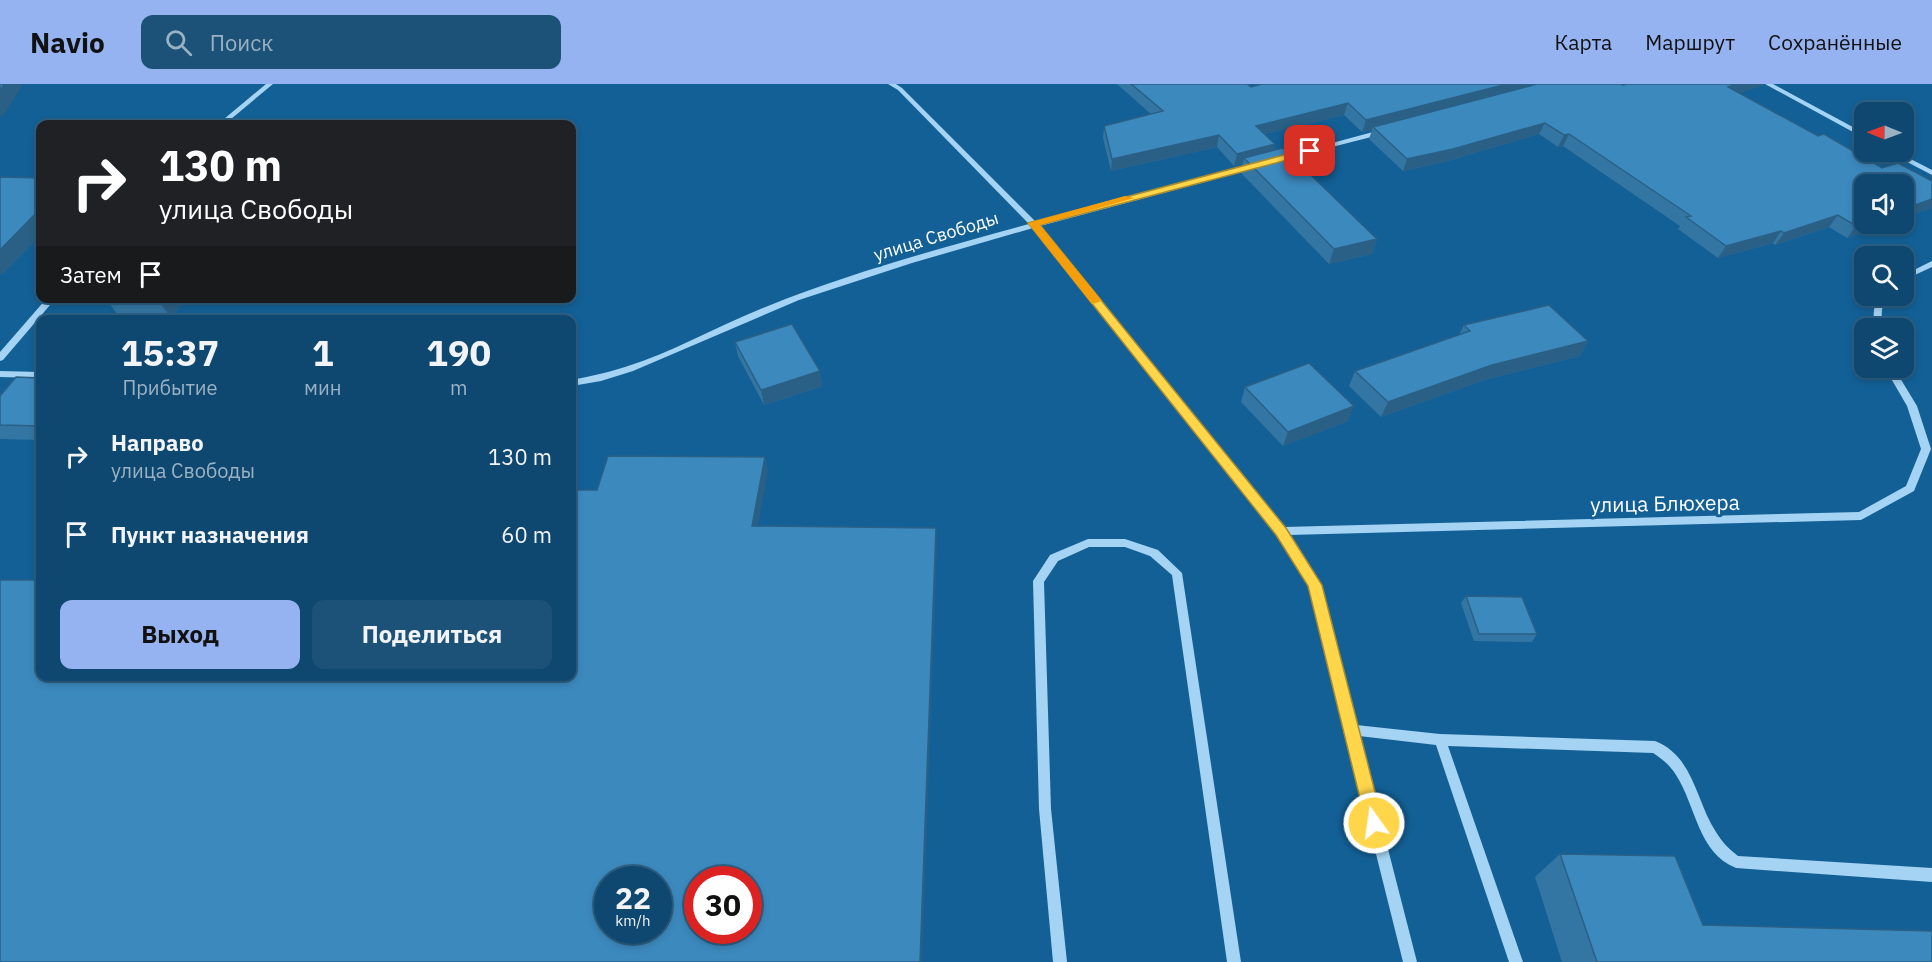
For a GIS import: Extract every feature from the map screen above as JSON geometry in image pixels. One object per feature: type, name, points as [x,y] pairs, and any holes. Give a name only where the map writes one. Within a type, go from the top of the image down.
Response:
[{"type":"street","points":[[225,120],[270,84]]},
{"type":"street","points":[[891,84],[900,89],[1034,223],[1281,531],[1314,585],[1410,962]]},
{"type":"street","points":[[1768,84],[1854,131]]},
{"type":"street","name":"улица Свободы","points":[[576,382],[605,377],[650,361],[793,299],[1034,223],[1391,129]]},
{"type":"street","points":[[1911,162],[1932,173]]},
{"type":"street","points":[[1914,274],[1932,264]]},
{"type":"street","points":[[37,315],[48,303]]},
{"type":"street","points":[[0,358],[36,316]]},
{"type":"street","points":[[0,374],[36,375]]},
{"type":"street","name":"улица Блюхера","points":[[1281,531],[1861,516],[1910,488],[1926,449],[1911,406],[1896,378]]},
{"type":"street","points":[[1060,962],[1044,809],[1038,581],[1054,558],[1088,543],[1125,543],[1154,553],[1177,573],[1234,962]]},
{"type":"street","points":[[1350,730],[1440,740],[1655,747],[1675,759],[1716,848],[1736,862],[1932,875]]},
{"type":"street","points":[[1440,740],[1516,962]]},
{"type":"building","points":[[1131,84],[1247,84],[1251,87],[1262,84],[1507,84],[1366,120],[1348,103],[1256,126],[1275,144],[1237,154],[1219,135],[1112,159],[1104,126],[1163,111]]},
{"type":"building","points":[[1537,84],[1737,84],[1728,87],[1818,136],[1824,134],[1854,152],[1854,162],[1872,162],[1882,168],[1898,163],[1932,181],[1932,199],[1914,205],[1914,174],[1854,174],[1854,225],[1838,215],[1784,233],[1781,231],[1726,246],[1686,217],[1691,216],[1569,134],[1564,135],[1545,123],[1453,149],[1407,159],[1373,127]]},
{"type":"building","points":[[1283,148],[1377,239],[1334,249],[1244,158]]},
{"type":"building","points":[[0,177],[36,178],[36,213],[0,250]]},
{"type":"building","points":[[1549,305],[1588,341],[1492,365],[1388,402],[1355,371],[1470,331],[1464,325]]},
{"type":"building","points":[[792,324],[820,371],[761,390],[735,342]]},
{"type":"building","points":[[1309,363],[1354,406],[1288,432],[1245,387]]},
{"type":"building","points":[[16,377],[36,378],[36,426],[0,425],[0,396]]},
{"type":"building","points":[[608,456],[765,457],[752,526],[936,528],[920,962],[0,962],[0,580],[36,580],[36,681],[576,681],[576,490],[597,490]]},
{"type":"building","points":[[1466,596],[1522,597],[1537,634],[1479,634]]},
{"type":"building","points":[[1560,854],[1675,856],[1703,925],[1932,931],[1932,962],[1597,962]]},
{"type":"slow traffic","points":[[1096,301],[1034,223],[1128,198]]},
{"type":"route","points":[[1310,151],[1034,223],[1281,531],[1314,585],[1374,823]]}]
